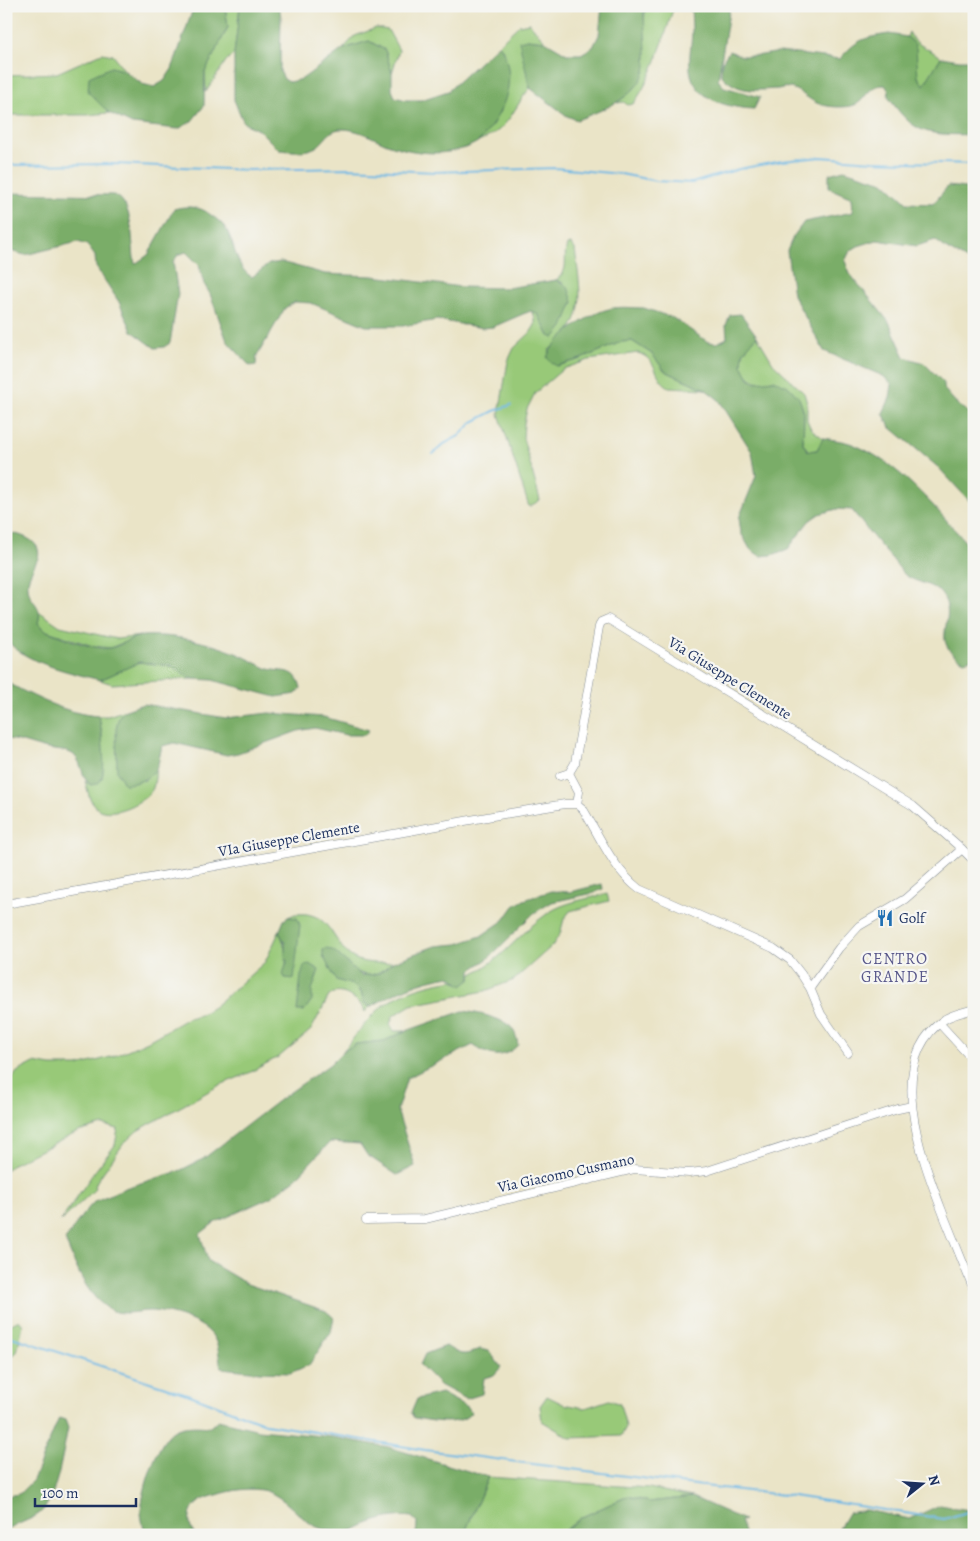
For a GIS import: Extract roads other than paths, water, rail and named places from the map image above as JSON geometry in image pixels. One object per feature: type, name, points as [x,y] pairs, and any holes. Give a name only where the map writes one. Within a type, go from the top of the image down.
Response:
[{"type":"street","name":"Via Giuseppe Clemente","points":[[569,772],[575,763],[599,627],[602,622],[608,619],[913,806],[962,848],[974,861]]},
{"type":"street","points":[[560,776],[569,772],[579,792],[577,804],[583,809],[616,865],[628,880],[639,889],[779,952],[794,965],[810,988],[821,1014],[848,1053]]},
{"type":"street","name":"VIa Giuseppe Clemente","points":[[6,904],[498,815],[565,804],[577,804]]},
{"type":"street","points":[[810,988],[839,948],[860,926],[904,899],[962,848]]},
{"type":"street","points":[[974,1009],[953,1015],[930,1033],[922,1044],[916,1059],[911,1091],[914,1122],[923,1161],[974,1290]]},
{"type":"street","points":[[940,1024],[974,1061]]},
{"type":"street","name":"Via Giacomo Cusmano","points":[[366,1220],[425,1219],[634,1170],[689,1173],[707,1171],[912,1106]]},
{"type":"waterway","points":[[6,165],[115,164],[249,170],[349,168],[435,172],[555,168],[621,174],[656,181],[692,183],[739,169],[782,161],[821,157],[873,161],[974,164]]},
{"type":"waterway","points":[[433,454],[444,444],[459,436],[473,422],[511,405]]},
{"type":"waterway","points":[[6,1335],[190,1395],[266,1424],[425,1450],[793,1496],[944,1519],[974,1510]]},
{"type":"place","name":"Golf","points":[[885,918]]},
{"type":"district","name":"CENTRO GRANDE","points":[[895,967]]}]
